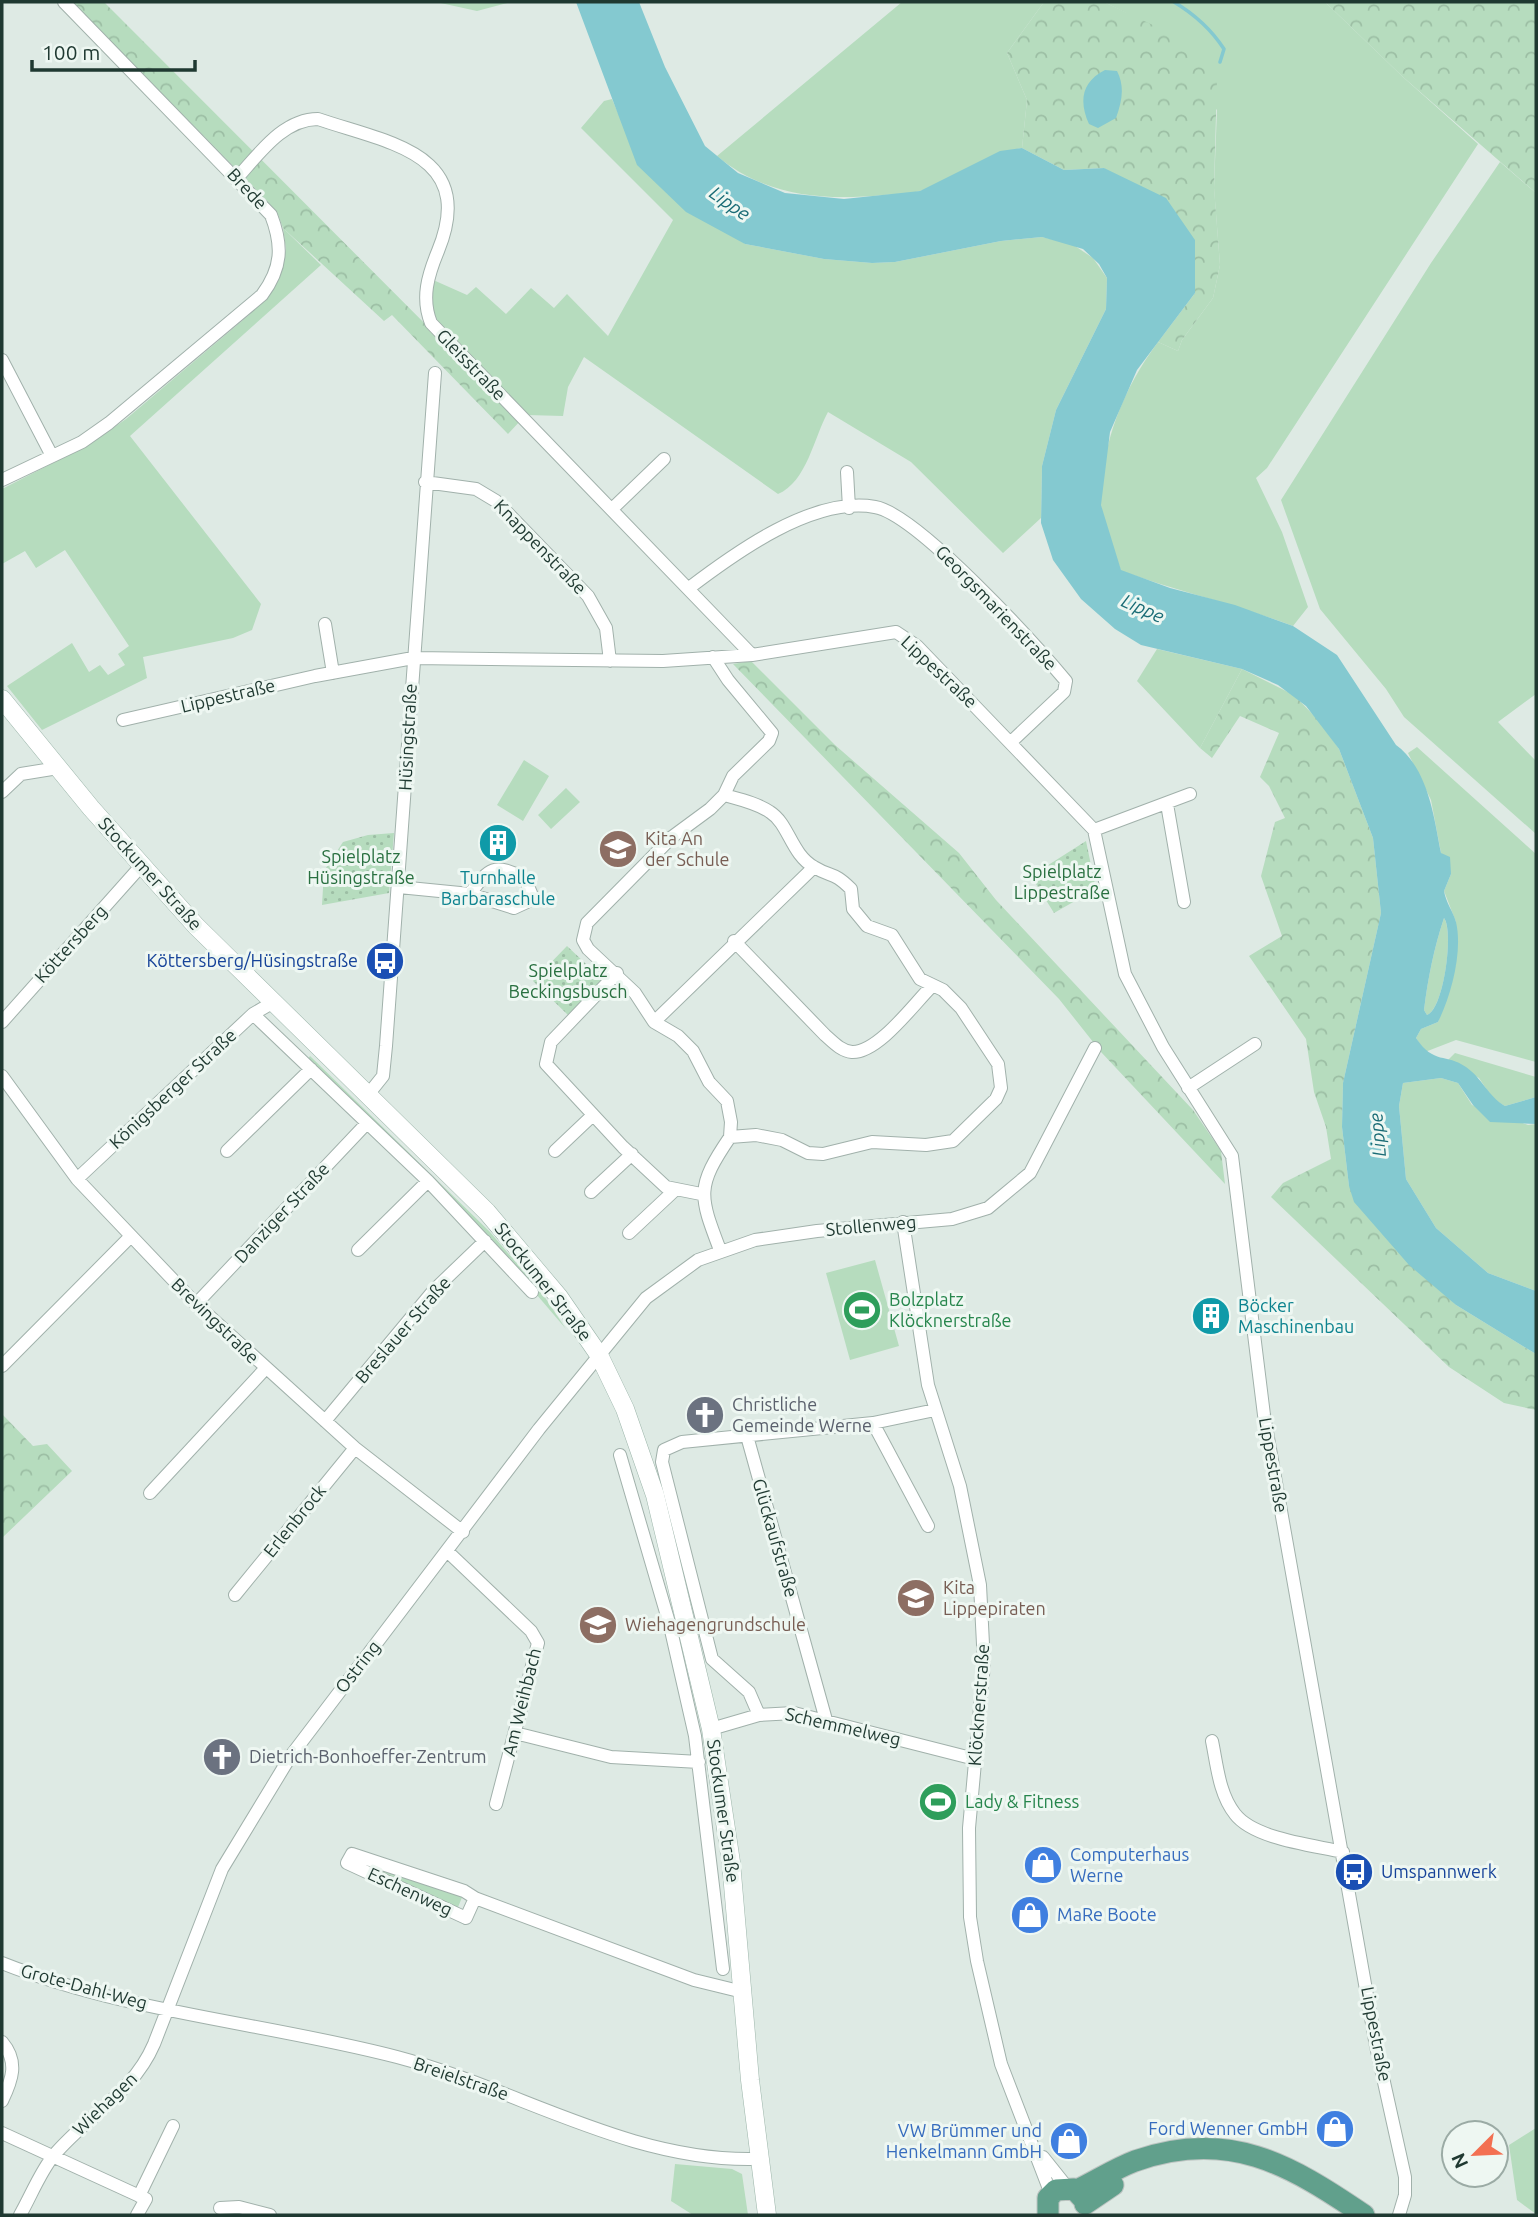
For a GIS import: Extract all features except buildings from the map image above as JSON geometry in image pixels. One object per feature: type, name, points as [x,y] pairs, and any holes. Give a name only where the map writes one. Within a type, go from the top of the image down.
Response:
[{"type":"main road","name":"Stockumer Straße","points":[[2,699],[141,866],[272,1003],[496,1222],[559,1297],[599,1356],[625,1409],[655,1495],[711,1729],[731,1862],[750,2080],[767,2215]]},
{"type":"main road","name":"Stockumer Straße","points":[[750,2080],[751,2159],[758,2215]]},
{"type":"main road","points":[[1063,2204],[1145,2158],[1186,2150],[1222,2149],[1253,2155],[1285,2166],[1331,2191],[1364,2215]]},
{"type":"main road","points":[[1063,2204],[1165,2166],[1209,2162],[1251,2167],[1280,2176],[1343,2215]]},
{"type":"street","name":"Brede","points":[[2,480],[82,442],[109,423],[262,295],[274,278],[281,249],[279,234],[271,215],[64,2]]},
{"type":"street","name":"Gleisstraße","points":[[237,178],[294,122],[318,118],[408,150],[433,168],[447,190],[450,206],[448,223],[427,287],[426,304],[431,323],[752,655]]},
{"type":"street","points":[[2,360],[52,456]]},
{"type":"street","name":"Hüsingstraße","points":[[367,1096],[383,1076],[435,373]]},
{"type":"street","points":[[612,509],[664,458]]},
{"type":"street","points":[[847,472],[849,508]]},
{"type":"street","name":"Knappenstraße","points":[[425,482],[476,489],[496,501],[588,596],[606,628],[610,661]]},
{"type":"street","name":"Georgsmarienstraße","points":[[689,588],[747,547],[780,528],[822,513],[876,507],[902,518],[965,574],[1066,681],[1064,692],[1011,742]]},
{"type":"street","points":[[325,624],[333,673]]},
{"type":"street","name":"Lippestraße","points":[[123,720],[413,658],[610,661],[713,657],[752,655],[880,633],[903,634],[1011,742],[1094,831],[1125,974],[1188,1088],[1232,1156],[1264,1415],[1377,2046],[1405,2177],[1405,2195],[1399,2215]]},
{"type":"street","points":[[713,657],[728,680],[772,733],[769,741],[733,776],[710,809],[671,837],[587,923],[583,940],[588,949],[617,973],[635,993],[654,1022],[678,1035],[693,1051],[702,1072],[727,1101],[732,1122],[730,1137],[714,1160],[701,1194],[720,1250]]},
{"type":"street","points":[[2,792],[21,774],[58,768]]},
{"type":"street","points":[[723,794],[771,812],[781,823],[791,846],[814,867],[837,874],[851,889],[853,909],[867,926],[892,936],[900,944],[908,964],[931,987],[943,990],[961,1008],[993,1055],[1001,1074],[996,1099],[953,1142],[926,1145],[872,1142],[823,1154],[808,1153],[782,1140],[756,1135],[730,1137]]},
{"type":"street","points":[[1094,831],[1190,794]]},
{"type":"street","points":[[1167,804],[1184,902]]},
{"type":"street","name":"Köttersberg","points":[[2,1022],[141,866]]},
{"type":"street","points":[[654,1022],[734,941],[814,867]]},
{"type":"street","points":[[399,887],[470,894],[514,908],[527,902],[531,893],[525,879],[496,868],[487,872],[470,894]]},
{"type":"street","points":[[734,941],[825,1035],[840,1048],[851,1052],[876,1044],[931,987]]},
{"type":"street","points":[[617,973],[551,1042],[546,1056],[549,1070],[666,1187],[701,1194]]},
{"type":"street","name":"Königsberger Straße","points":[[77,1179],[253,1014],[272,1003]]},
{"type":"street","name":"Stockumer Straße","points":[[253,1014],[428,1181],[532,1292]]},
{"type":"street","points":[[1188,1088],[1255,1044]]},
{"type":"street","name":"Stollenweg","points":[[599,1356],[633,1312],[659,1286],[687,1267],[720,1250],[786,1234],[976,1214],[1017,1186],[1040,1154],[1095,1048]]},
{"type":"street","points":[[227,1151],[310,1069]]},
{"type":"street","name":"Brevingstraße","points":[[2,1076],[77,1179],[196,1304],[355,1448],[463,1532]]},
{"type":"street","points":[[555,1151],[593,1115]]},
{"type":"street","name":"Danziger Straße","points":[[196,1304],[367,1123]]},
{"type":"street","points":[[591,1192],[632,1154]]},
{"type":"street","points":[[358,1250],[428,1181]]},
{"type":"street","points":[[629,1233],[675,1190]]},
{"type":"street","name":"Klöcknerstraße","points":[[903,1222],[923,1357],[935,1410],[960,1486],[980,1585],[984,1664],[969,1828],[969,1870],[976,1961],[1001,2064],[1035,2146],[1063,2204]]},
{"type":"street","points":[[2,1366],[130,1237]]},
{"type":"street","name":"Breslauer Straße","points":[[325,1421],[434,1290],[485,1241]]},
{"type":"street","name":"Ostring","points":[[166,2008],[222,1869],[254,1813],[325,1709],[599,1356]]},
{"type":"street","points":[[150,1493],[265,1369]]},
{"type":"street","points":[[759,1715],[749,1692],[712,1659],[662,1456],[668,1446],[682,1442],[873,1423],[935,1410]]},
{"type":"street","points":[[873,1423],[928,1526]]},
{"type":"street","name":"Glückaufstraße","points":[[747,1436],[826,1720]]},
{"type":"street","name":"Erlenbrock","points":[[235,1595],[355,1448]]},
{"type":"street","name":"Stockumer Straße","points":[[620,1455],[676,1649],[699,1762],[723,1969]]},
{"type":"street","name":"Am Weihbach","points":[[448,1552],[536,1636],[538,1643],[496,1804]]},
{"type":"street","name":"Schemmelweg","points":[[711,1729],[779,1712],[826,1720],[975,1759]]},
{"type":"street","points":[[515,1733],[611,1756],[699,1762]]},
{"type":"street","points":[[1212,1741],[1222,1788],[1235,1815],[1244,1823],[1270,1835],[1343,1852]]},
{"type":"street","name":"Eschenweg","points":[[475,1898],[466,1918],[347,1863],[352,1854],[464,1891],[475,1898],[694,1980],[743,1992]]},
{"type":"street","name":"Grote-Dahl-Weg","points":[[2,1963],[54,1980],[166,2008]]},
{"type":"street","name":"Wiehagen","points":[[20,2215],[52,2157],[123,2092],[141,2070],[154,2044],[166,2008]]},
{"type":"street","name":"Breielstraße","points":[[166,2008],[408,2060],[643,2143],[695,2155],[751,2159]]},
{"type":"street","points":[[2,2042],[10,2054],[13,2067],[11,2081],[2,2101]]},
{"type":"street","points":[[139,2196],[173,2126]]},
{"type":"street","points":[[2,2133],[146,2199],[137,2215]]},
{"type":"street","points":[[220,2207],[239,2207],[270,2215]]},
{"type":"green space","points":[[72,2],[104,2],[521,420],[508,434],[392,315],[384,321],[283,228],[277,212]]},
{"type":"green space","points":[[436,2],[511,2],[477,11]]},
{"type":"green space","points":[[902,2],[1044,2],[1007,53],[1027,100],[1022,148],[995,156],[920,191],[860,197],[816,196],[775,188],[735,169],[717,156]]},
{"type":"green space","points":[[1044,2],[1104,2],[1193,44],[1217,80],[1214,187],[1220,265],[1213,298],[1182,340],[1178,351],[1158,342],[1195,293],[1104,168],[1064,170],[1022,148],[1027,100],[1007,53]]},
{"type":"green space","points":[[1104,2],[1325,2],[1478,144],[1267,468],[1256,478],[1282,532],[1308,607],[1293,626],[1121,571],[1106,528],[1101,503],[1102,481],[1116,418],[1134,379],[1158,342],[1178,351],[1182,340],[1213,298],[1220,265],[1214,188],[1217,110],[1126,13]]},
{"type":"green space","points":[[1325,2],[1536,2],[1536,193],[1403,77]]},
{"type":"green space","points":[[612,99],[618,113],[745,244],[824,259],[872,263],[895,262],[1001,241],[1042,237],[1072,244],[1093,258],[1107,278],[1106,309],[1056,410],[1042,466],[1041,518],[1003,553],[911,462],[828,412],[803,469],[788,488],[778,494],[584,357],[568,387],[563,416],[527,415],[439,324],[432,310],[431,279],[467,295],[476,287],[506,314],[531,288],[554,308],[567,294],[608,336],[673,220],[581,128],[604,101]]},
{"type":"green space","points":[[1500,162],[1536,193],[1536,694],[1498,722],[1536,761],[1536,834],[1404,717],[1386,689],[1320,609],[1281,500],[1431,263]]},
{"type":"green space","points":[[283,228],[321,265],[130,436],[261,604],[252,630],[233,638],[143,657],[147,678],[42,730],[7,686],[72,643],[89,672],[100,665],[108,675],[125,665],[118,654],[129,646],[65,550],[36,568],[25,551],[2,564],[2,489],[90,444],[126,419],[249,315],[278,281],[286,249]]},
{"type":"green space","points":[[1157,649],[1242,669],[1200,748],[1137,681]]},
{"type":"green space","points":[[751,661],[835,745],[959,853],[996,900],[1193,1110],[1221,1151],[1225,1184],[1101,1052],[1059,999],[733,664]]},
{"type":"green space","points":[[1242,669],[1294,695],[1322,724],[1339,749],[1373,838],[1381,913],[1343,1083],[1342,1127],[1349,1186],[1456,1305],[1536,1354],[1536,1410],[1504,1403],[1449,1367],[1271,1197],[1283,1183],[1331,1159],[1326,1127],[1314,1092],[1306,1039],[1249,956],[1282,936],[1261,876],[1275,822],[1285,818],[1269,786],[1260,777],[1279,733],[1240,716],[1212,758],[1200,748]]},
{"type":"green space","points":[[1417,747],[1536,854],[1536,1062],[1456,1040],[1425,1052],[1416,1038],[1421,1029],[1438,1022],[1456,963],[1456,922],[1444,891],[1451,874],[1441,853],[1431,800],[1408,753]]},
{"type":"green space","points":[[524,760],[549,776],[523,821],[497,805]]},
{"type":"green space","points":[[566,788],[580,802],[551,829],[538,815]]},
{"type":"green space","name":"Spielplatz Hüsingstraße","points":[[394,833],[389,893],[322,905],[324,871],[343,842],[368,835]]},
{"type":"green space","name":"Spielplatz Lippestraße","points":[[1086,841],[1096,889],[1054,913],[1031,876]]},
{"type":"green space","points":[[1444,918],[1448,938],[1446,969],[1438,999],[1433,1010],[1427,1015],[1424,1010],[1427,986]]},
{"type":"green space","name":"Spielplatz Beckingsbusch","points":[[567,946],[604,981],[569,1016],[533,981]]},
{"type":"green space","points":[[1455,1053],[1536,1077],[1536,1097],[1505,1106],[1493,1099],[1479,1078],[1447,1061]]},
{"type":"green space","points":[[310,1056],[490,1232],[542,1293],[566,1329],[490,1240],[308,1059]]},
{"type":"green space","points":[[1441,1078],[1458,1083],[1472,1105],[1528,1125],[1536,1124],[1536,1291],[1488,1273],[1436,1228],[1406,1179],[1399,1106],[1403,1083]]},
{"type":"green space","name":"Bolzplatz Klöcknerstraße","points":[[875,1260],[899,1346],[850,1360],[826,1273]]},
{"type":"green space","points":[[2,1414],[33,1446],[47,1444],[72,1471],[2,1538]]},
{"type":"green space","points":[[381,1870],[463,1895],[456,1912],[379,1876]]},
{"type":"green space","points":[[1536,2128],[1536,2214],[1517,2200],[1510,2144]]},
{"type":"green space","points":[[675,2164],[732,2169],[742,2174],[748,2215],[693,2215],[671,2201]]},
{"type":"water","name":"Lippe","points":[[576,2],[639,2],[665,67],[705,146],[738,173],[785,193],[844,199],[920,191],[1000,151],[1022,148],[1064,170],[1104,168],[1166,198],[1195,240],[1195,293],[1137,370],[1110,432],[1101,505],[1121,570],[1293,626],[1337,655],[1396,745],[1416,767],[1428,794],[1441,853],[1450,857],[1451,874],[1444,891],[1456,922],[1458,947],[1451,987],[1438,1022],[1421,1029],[1416,1038],[1434,1055],[1466,1067],[1505,1106],[1536,1097],[1536,1124],[1490,1122],[1473,1105],[1458,1083],[1441,1078],[1403,1083],[1399,1106],[1406,1179],[1436,1228],[1488,1273],[1536,1291],[1536,1354],[1456,1305],[1409,1265],[1354,1202],[1349,1186],[1342,1127],[1343,1083],[1381,913],[1373,838],[1339,749],[1306,706],[1278,685],[1242,669],[1141,645],[1115,629],[1081,599],[1053,560],[1041,523],[1042,466],[1056,410],[1106,309],[1107,278],[1099,264],[1083,249],[1042,237],[1001,241],[895,262],[872,263],[824,259],[745,244],[686,212],[637,165]],"holes":[[[1444,918],[1447,925],[1446,969],[1438,999],[1433,1010],[1427,1015],[1424,1010],[1427,986]]]},
{"type":"water","points":[[1105,70],[1117,71],[1122,88],[1121,100],[1116,118],[1098,128],[1089,124],[1083,100],[1091,80]]},
{"type":"waterway","points":[[1174,2],[1202,22],[1214,35],[1224,49],[1220,62]]},
{"type":"place","name":"Turnhalle Barbaraschule","points":[[498,843]]},
{"type":"place","name":"Kita An der Schule","points":[[618,849]]},
{"type":"place","name":"Köttersberg/Hüsingstraße","points":[[385,961]]},
{"type":"place","name":"Bolzplatz Klöcknerstraße","points":[[862,1310]]},
{"type":"place","name":"Böcker Maschinenbau","points":[[1211,1316]]},
{"type":"place","name":"Christliche Gemeinde Werne","points":[[705,1415]]},
{"type":"place","name":"Kita Lippepiraten","points":[[916,1598]]},
{"type":"place","name":"Wiehagengrundschule","points":[[598,1625]]},
{"type":"place","name":"Dietrich-Bonhoeffer-Zentrum","points":[[222,1757]]},
{"type":"place","name":"Lady & Fitness","points":[[938,1802]]},
{"type":"place","name":"Computerhaus Werne","points":[[1043,1865]]},
{"type":"place","name":"Umspannwerk","points":[[1354,1872]]},
{"type":"place","name":"MaRe Boote","points":[[1030,1915]]},
{"type":"place","name":"Ford Wenner GmbH","points":[[1335,2129]]},
{"type":"place","name":"VW Brümmer und Henkelmann GmbH","points":[[1069,2141]]}]
